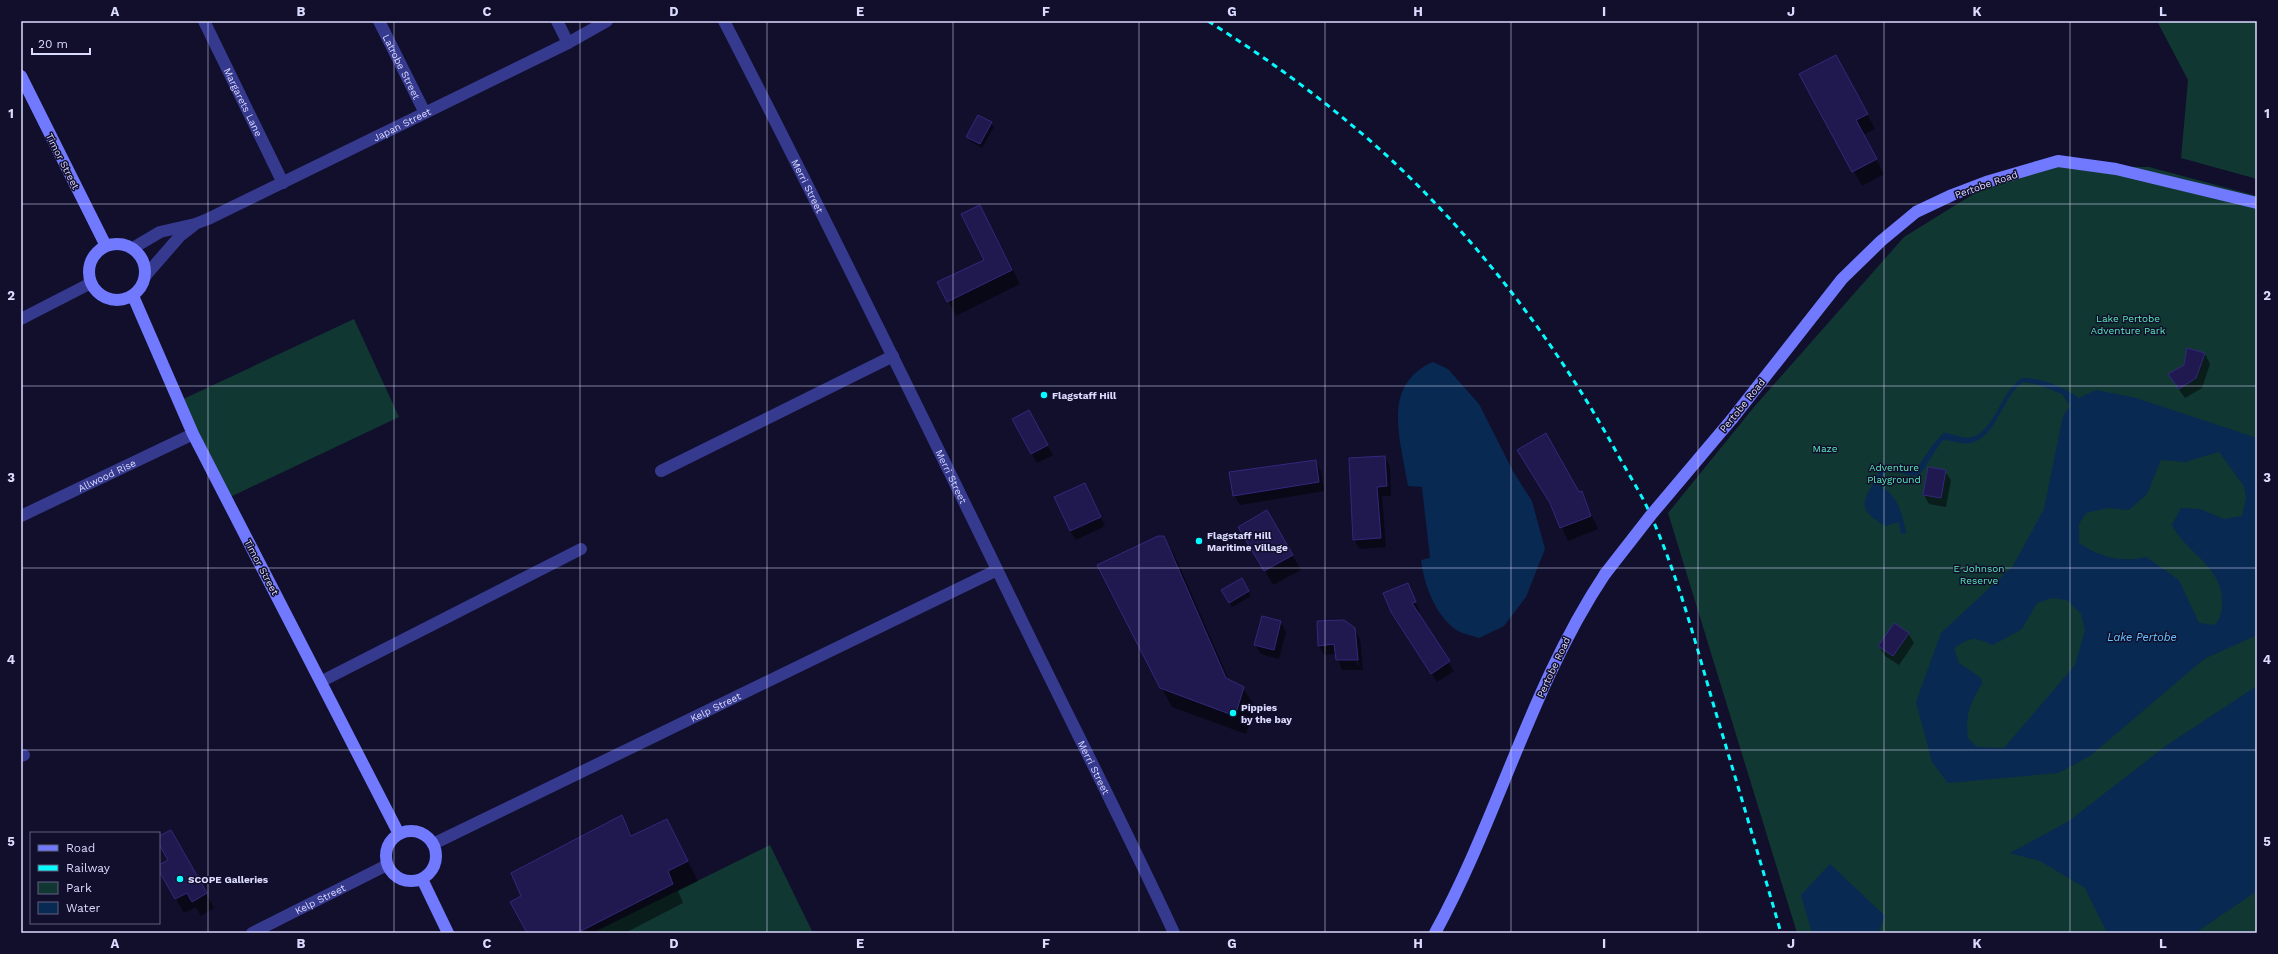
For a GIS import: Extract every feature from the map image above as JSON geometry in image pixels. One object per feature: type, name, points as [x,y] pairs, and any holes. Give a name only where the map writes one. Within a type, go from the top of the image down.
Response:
[{"type":"street","name":"Margarets Lane","points":[[204,21],[283,183]]},
{"type":"street","name":"Latrobe Street","points":[[378,21],[424,113]]},
{"type":"street","points":[[557,21],[568,43]]},
{"type":"street","name":"Japan Street","points":[[133,248],[160,232],[195,224],[283,183],[568,43],[607,21]]},
{"type":"street","name":"Merri Street","points":[[724,21],[893,356],[1129,836],[1174,933]]},
{"type":"street","name":"Timor Street","points":[[21,76],[106,246]]},
{"type":"street","name":"Pertobe Road","points":[[1435,933],[1476,848],[1555,661],[1585,604],[1605,574],[1651,515],[1732,419],[1842,279],[1881,241],[1916,212],[1952,195],[1986,182],[2058,161],[2116,168],[2257,202]]},
{"type":"street","name":"Japan Street","points":[[146,275],[180,236],[195,224]]},
{"type":"street","points":[[124,244],[133,248],[144,260],[146,275],[141,288],[133,296],[123,300],[111,299],[102,295],[91,283],[90,264],[94,256],[106,246],[124,244]]},
{"type":"street","points":[[21,320],[91,283]]},
{"type":"street","name":"Timor Street","points":[[133,296],[193,434],[322,681],[399,834]]},
{"type":"street","points":[[661,471],[893,356]]},
{"type":"street","name":"Allwood Rise","points":[[21,516],[193,434]]},
{"type":"street","points":[[322,681],[581,549]]},
{"type":"street","name":"Kelp Street","points":[[433,844],[997,570]]},
{"type":"street","points":[[414,831],[422,833],[433,844],[436,860],[431,871],[422,879],[414,882],[398,878],[387,865],[386,858],[389,844],[399,834],[414,831]]},
{"type":"street","name":"Kelp Street","points":[[252,933],[387,865]]},
{"type":"street","points":[[422,879],[448,933]]},
{"type":"green space","points":[[2157,21],[2257,21],[2257,179],[2181,158],[2188,80]]},
{"type":"green space","name":"E Johnson Reserve","points":[[2017,167],[2149,167],[2257,196],[2257,933],[1797,933],[1668,513],[1754,407],[1904,237]]},
{"type":"green space","points":[[354,319],[399,417],[226,499],[179,401]]},
{"type":"green space","points":[[770,845],[813,933],[592,933]]},
{"type":"water","points":[[1433,362],[1448,369],[1479,404],[1514,473],[1532,501],[1545,549],[1526,597],[1504,626],[1479,638],[1457,631],[1448,623],[1436,607],[1428,589],[1421,560],[1430,558],[1422,487],[1408,486],[1399,433],[1398,416],[1400,399],[1406,385],[1416,372]]},
{"type":"water","name":"Lake Pertobe","points":[[2022,378],[2030,378],[2045,381],[2066,390],[2079,398],[2096,390],[2136,398],[2257,438],[2257,635],[2204,659],[2090,756],[2058,773],[1948,783],[1932,762],[1916,702],[1941,633],[2013,566],[2044,509],[2063,416],[2070,406],[2062,394],[2036,384],[2023,382],[2016,388],[1993,426],[1979,440],[1970,443],[1960,443],[1943,440],[1922,472],[1915,476],[1892,471],[1887,472],[1882,476],[1879,485],[1895,499],[1901,511],[1906,533],[1901,534],[1899,522],[1885,526],[1874,518],[1867,510],[1865,501],[1878,474],[1885,465],[1895,465],[1915,471],[1943,433],[1969,438],[1980,433],[1987,427],[2008,392]],"holes":[[[2219,452],[2244,486],[2246,498],[2242,516],[2224,519],[2200,509],[2181,508],[2172,525],[2178,535],[2216,577],[2220,588],[2222,610],[2215,625],[2199,623],[2179,580],[2146,557],[2137,559],[2111,558],[2095,552],[2079,543],[2079,524],[2086,513],[2108,508],[2129,510],[2147,494],[2161,460],[2185,462]],[[2052,598],[2067,600],[2081,614],[2085,630],[2075,665],[2004,748],[1977,747],[1968,738],[1967,723],[1969,710],[1974,697],[1982,684],[1981,678],[1959,663],[1954,648],[1965,641],[1973,639],[1982,640],[1993,645],[2022,629],[2037,603]]]},
{"type":"water","points":[[2257,686],[2257,891],[2198,931],[2199,933],[2107,933],[2085,888],[2040,861],[2010,853],[2069,821],[2167,745]]},
{"type":"water","points":[[1830,864],[1885,916],[1878,933],[1812,933],[1801,895]]},
{"type":"building","points":[[1836,55],[1868,114],[1856,120],[1877,159],[1852,172],[1799,74]]},
{"type":"building","points":[[978,115],[992,122],[980,144],[966,137]]},
{"type":"building","points":[[980,205],[1012,270],[947,302],[937,282],[984,260],[961,214]]},
{"type":"building","points":[[2187,348],[2205,353],[2196,378],[2179,389],[2168,374],[2184,365]]},
{"type":"building","points":[[1029,410],[1048,445],[1031,454],[1012,419]]},
{"type":"building","points":[[1546,433],[1579,492],[1582,491],[1591,516],[1560,528],[1550,503],[1517,450]]},
{"type":"building","points":[[1385,456],[1387,486],[1377,487],[1381,538],[1353,540],[1349,458]]},
{"type":"building","points":[[1316,460],[1319,482],[1233,496],[1229,472]]},
{"type":"building","points":[[1928,467],[1946,470],[1941,498],[1923,495]]},
{"type":"building","points":[[1085,483],[1101,517],[1070,531],[1054,497]]},
{"type":"building","points":[[1267,510],[1293,555],[1264,571],[1238,527]]},
{"type":"building","points":[[1158,536],[1164,536],[1226,678],[1244,687],[1235,716],[1160,688],[1097,565]]},
{"type":"building","points":[[1242,578],[1249,591],[1229,603],[1221,590]]},
{"type":"building","points":[[1408,583],[1416,602],[1412,603],[1450,661],[1431,674],[1391,612],[1383,593]]},
{"type":"building","points":[[1262,616],[1281,621],[1274,650],[1254,645]]},
{"type":"building","points":[[1344,620],[1355,628],[1358,660],[1336,660],[1334,644],[1318,646],[1317,621]]},
{"type":"building","points":[[1894,623],[1909,633],[1893,656],[1878,646]]},
{"type":"building","points":[[622,815],[631,836],[667,819],[688,861],[668,871],[673,884],[577,933],[527,933],[510,902],[521,896],[511,873]]},
{"type":"building","points":[[171,830],[207,893],[192,902],[187,893],[175,899],[160,873],[160,864],[168,860],[160,846],[160,836]]},
{"type":"railway","points":[[1208,21],[1280,69],[1331,108],[1387,156],[1425,192],[1495,271],[1527,313],[1586,400],[1643,499],[1670,563],[1693,633],[1781,933]]},
{"type":"place","name":"Flagstaff Hill","points":[[1044,395]]},
{"type":"place","name":"Flagstaff Hill Maritime Village","points":[[1199,541]]},
{"type":"place","name":"Pippies by the bay","points":[[1233,713]]},
{"type":"place","name":"SCOPE Galleries","points":[[180,879]]},
{"type":"park label","name":"Lake Pertobe Adventure Park","points":[[2128,324]]},
{"type":"park label","name":"Maze","points":[[1825,448]]},
{"type":"park label","name":"Adventure Playground","points":[[1894,472]]}]
